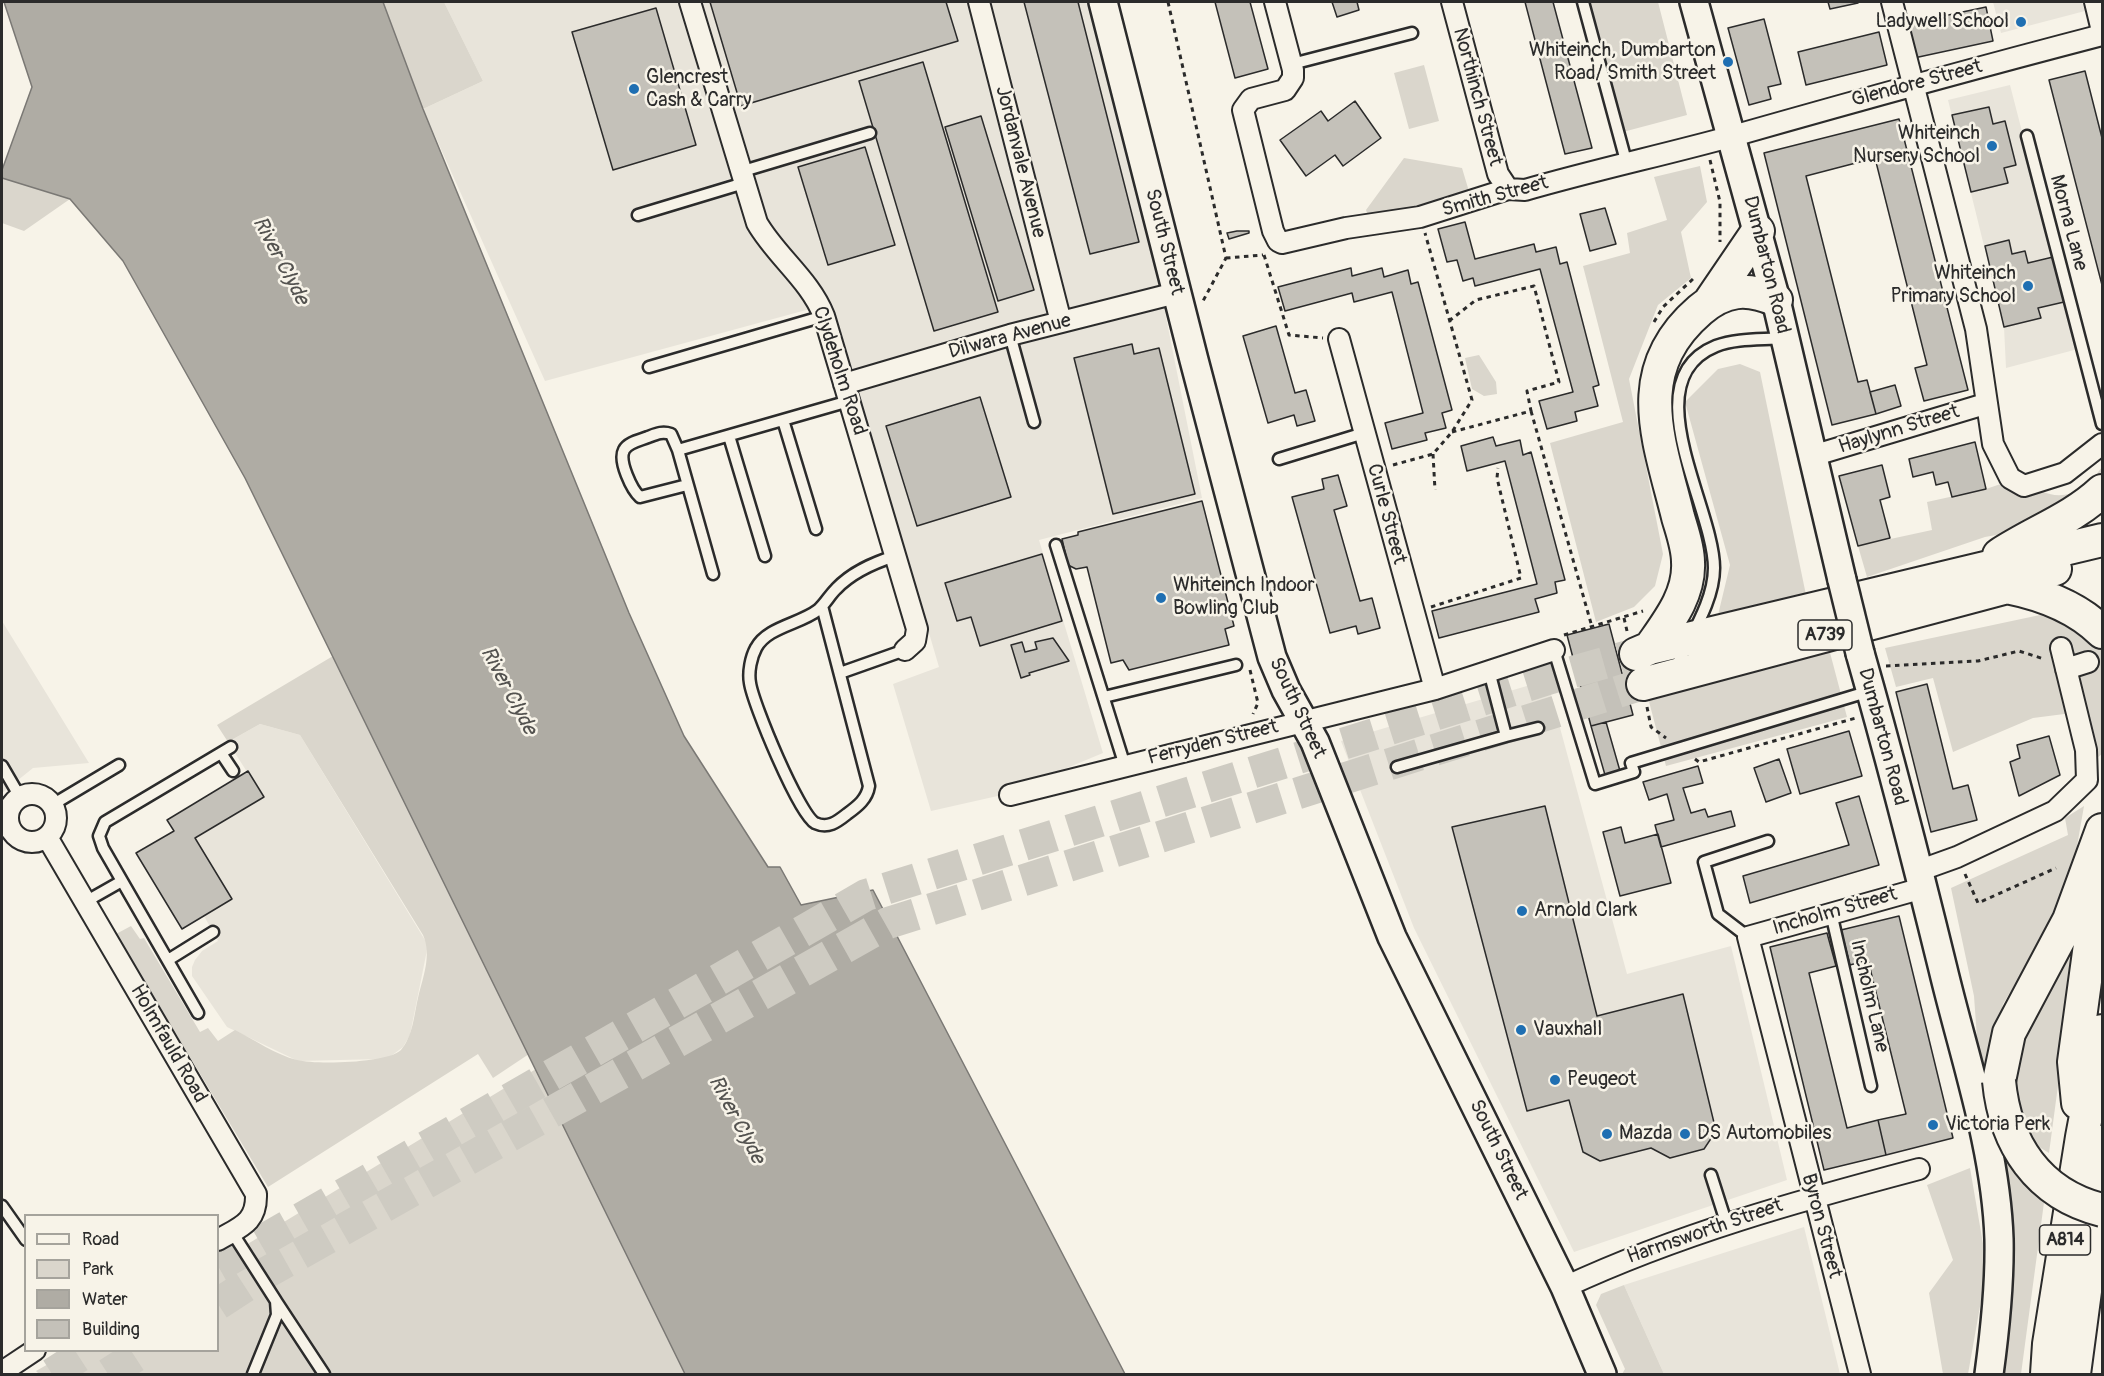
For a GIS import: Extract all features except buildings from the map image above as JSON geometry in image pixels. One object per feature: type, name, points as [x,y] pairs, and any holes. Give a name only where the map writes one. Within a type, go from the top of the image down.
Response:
[{"type":"main road","points":[[1639,647],[1674,612],[1683,592],[1688,562],[1655,425],[1653,407],[1657,376],[1663,359],[1683,327],[1709,303],[1758,231]]},
{"type":"main road","points":[[1709,303],[1733,293],[1748,290],[1776,300]]},
{"type":"main road","points":[[1978,568],[2024,539],[2059,523],[2103,491]]},
{"type":"main road","name":"A739","points":[[1639,647],[1688,639],[2103,540]]},
{"type":"main road","name":"A739","points":[[1645,694],[1673,675],[2007,587],[2033,575],[2103,558]]},
{"type":"main road","points":[[2007,587],[2039,594],[2060,603],[2081,614],[2103,632]]},
{"type":"main road","points":[[2103,830],[2069,920],[2009,1033],[2000,1081],[2004,1116],[2024,1157],[2056,1190],[2075,1201],[2101,1202],[2092,1135],[2074,1062],[2103,857]]},
{"type":"main road","name":"A814","points":[[2047,1374],[2049,1344],[2092,1135],[2103,1031]]},
{"type":"main road","name":"A814","points":[[2074,1374],[2101,1202]]},
{"type":"main road","points":[[2042,1374],[2049,1344]]},
{"type":"street","name":"Clydeholm Road","points":[[690,2],[742,177],[762,232],[810,291],[824,316],[917,629],[915,641],[904,650]]},
{"type":"street","name":"Jordanvale Avenue","points":[[979,2],[1061,322]]},
{"type":"street","name":"South Street","points":[[1103,2],[1263,624],[1286,690],[1318,750],[1392,937],[1564,1287],[1602,1374]]},
{"type":"street","points":[[1271,248],[1243,110],[1251,99],[1285,90],[1293,78],[1292,64],[1275,2]]},
{"type":"street","name":"Northinch Street","points":[[1452,2],[1498,174],[1508,189]]},
{"type":"street","name":"Dumbarton Road","points":[[1694,2],[1776,300],[1867,681],[1921,880],[1984,1134],[1994,1191],[1999,1267],[1996,1329],[1989,1374]]},
{"type":"street","points":[[1892,2],[1976,329],[1985,404],[1993,444],[2010,477],[2024,486],[2065,473],[2103,444]]},
{"type":"street","points":[[2096,2],[2103,33]]},
{"type":"street","name":"Glendore Street","points":[[1732,136],[1912,84],[2103,33]]},
{"type":"street","name":"Smith Street","points":[[1271,248],[1346,228],[1420,217],[1508,189],[1525,190],[1626,161],[1732,136]]},
{"type":"street","name":"Dilwara Avenue","points":[[847,392],[1010,335],[1176,293]]},
{"type":"street","name":"Curle Street","points":[[1339,339],[1412,613],[1435,688]]},
{"type":"street","name":"Haylynn Street","points":[[1812,456],[1985,404]]},
{"type":"street","name":"Ferryden Street","points":[[1010,795],[1435,688],[1554,650]]},
{"type":"street","points":[[2064,659],[2088,662]]},
{"type":"street","name":"Incholm Street","points":[[1748,937],[1831,913],[1921,880],[1957,857],[2055,811],[2087,780],[2086,750],[2064,659]]},
{"type":"street","points":[[37,795],[52,805],[56,822],[47,837],[31,843],[6,830],[8,814],[14,801],[20,797],[37,795]]},
{"type":"street","name":"Holmfauld Road","points":[[47,837],[256,1194],[257,1209],[246,1223],[225,1236]]},
{"type":"street","name":"Byron Street","points":[[1748,937],[1860,1374]]},
{"type":"street","name":"Harmsworth Street","points":[[1564,1287],[1625,1259],[1726,1222],[1919,1169]]},
{"type":"street","points":[[10,1370],[32,1352]]},
{"type":"lane","points":[[1583,2],[1626,161]]},
{"type":"lane","points":[[1292,64],[1412,33]]},
{"type":"lane","points":[[638,215],[870,133]]},
{"type":"lane","name":"Morna Lane","points":[[2027,136],[2103,423]]},
{"type":"lane","points":[[649,367],[824,316]]},
{"type":"lane","points":[[1010,335],[1034,422]]},
{"type":"lane","points":[[1673,675],[1711,590],[1714,568],[1707,525],[1683,442],[1677,404],[1681,382],[1688,367],[1698,355],[1718,346],[1785,338]]},
{"type":"lane","points":[[678,450],[783,420],[847,392]]},
{"type":"lane","points":[[783,420],[816,529]]},
{"type":"lane","points":[[687,485],[640,497],[634,489],[622,456],[628,446],[659,433],[670,434],[678,450],[713,574]]},
{"type":"lane","points":[[1279,459],[1364,433]]},
{"type":"lane","points":[[729,435],[765,556]]},
{"type":"lane","points":[[1056,545],[1125,766]]},
{"type":"lane","points":[[822,606],[869,786],[867,794],[852,811],[830,825],[822,826],[808,817],[784,772],[752,692],[749,672],[757,646],[763,639],[822,606],[839,586],[859,571],[895,556]]},
{"type":"lane","points":[[840,673],[904,650]]},
{"type":"lane","points":[[1554,650],[1595,784],[1634,772],[1631,763],[1867,681]]},
{"type":"lane","points":[[1104,697],[1236,664]]},
{"type":"lane","points":[[1489,671],[1506,736]]},
{"type":"lane","points":[[1397,767],[1538,728]]},
{"type":"lane","points":[[198,1013],[103,848],[99,836],[105,822],[226,750],[233,771]]},
{"type":"lane","points":[[52,805],[119,765]]},
{"type":"lane","points":[[2,766],[20,797]]},
{"type":"lane","points":[[1748,937],[1718,914],[1704,862],[1768,841]]},
{"type":"lane","points":[[85,902],[122,881]]},
{"type":"lane","name":"Incholm Lane","points":[[1831,913],[1871,1086]]},
{"type":"lane","points":[[168,960],[213,932]]},
{"type":"lane","points":[[1711,1174],[1726,1222]]},
{"type":"lane","points":[[2,1206],[24,1237]]},
{"type":"lane","points":[[225,1236],[276,1301],[324,1374]]},
{"type":"lane","points":[[253,1374],[276,1315],[276,1301]]},
{"type":"path","points":[[1168,2],[1226,258],[1271,248],[1289,336],[1339,339]]},
{"type":"path","points":[[1704,144],[1713,168],[1720,202],[1722,228],[1718,250]]},
{"type":"path","points":[[1374,470],[1433,454],[1452,432],[1472,400],[1420,217]]},
{"type":"path","points":[[1449,321],[1476,300],[1534,286],[1559,382],[1527,391],[1592,627]]},
{"type":"path","points":[[1452,432],[1532,411]]},
{"type":"path","points":[[1433,454],[1435,490]]},
{"type":"path","points":[[1412,613],[1521,579],[1497,478],[1498,468]]},
{"type":"path","points":[[1624,618],[1639,647]]},
{"type":"path","points":[[1645,694],[1652,727],[1699,762],[1867,681],[1978,662],[2019,651],[2049,661],[2064,659]]},
{"type":"path","points":[[1957,857],[1978,903],[2056,868]]},
{"type":"shaded area","points":[[444,2],[1089,2],[1154,257],[1202,498],[1039,540],[1103,753],[1002,795],[931,811],[893,684],[939,667],[832,303],[545,381],[423,109],[483,81]]},
{"type":"shaded area","name":"Ladywell School","points":[[1993,2],[2082,2],[2085,11],[2001,33]]},
{"type":"shaded area","name":"Whiteinch Primary School","points":[[2010,85],[2078,349],[2006,368],[2004,327],[1948,100]]},
{"type":"shaded area","points":[[2,621],[89,763],[33,768],[2,793]]},
{"type":"shaded area","points":[[1547,680],[1627,974],[1731,946],[1787,1180],[1574,1252],[1414,928],[1341,741]]},
{"type":"shaded area","points":[[260,724],[300,735],[428,945],[410,1035],[403,1047],[391,1056],[382,1059],[298,1061],[227,1027],[192,976],[195,960],[202,951],[218,941],[204,916],[232,899],[195,838],[263,797],[228,742]]},
{"type":"shaded area","points":[[1804,1227],[1840,1374],[1664,1374],[1624,1285]]},
{"type":"green space","points":[[383,2],[444,2],[483,81],[423,109]]},
{"type":"green space","points":[[1585,2],[1658,2],[1687,115],[1619,133]]},
{"type":"green space","points":[[1424,65],[1439,121],[1409,129],[1394,73]]},
{"type":"green space","points":[[1404,158],[1462,168],[1471,198],[1371,225],[1366,210]]},
{"type":"green space","points":[[1700,166],[1707,202],[1681,232],[1691,278],[1658,305],[1629,379],[1663,554],[1655,586],[1634,607],[1596,622],[1550,443],[1623,422],[1583,266],[1630,253],[1627,233],[1667,220],[1654,177]]},
{"type":"green space","points":[[2,178],[70,199],[24,231],[2,223]]},
{"type":"green space","points":[[1479,355],[1496,382],[1497,394],[1484,396],[1472,389],[1465,358]]},
{"type":"green space","points":[[1740,364],[1760,372],[1806,595],[1718,615],[1730,565],[1685,402],[1718,369]]},
{"type":"green space","points":[[2102,467],[2102,477],[2013,532],[1985,537],[1867,577],[1858,546],[1932,530],[1927,502],[1986,489],[2021,477],[2043,492],[2064,495],[2084,486]]},
{"type":"green space","points":[[2054,612],[2102,647],[2102,754],[2093,761],[2080,712],[2033,718],[1953,752],[1933,678],[1896,687],[1885,648]]},
{"type":"green space","points":[[1828,645],[1847,717],[1666,766],[1647,694]]},
{"type":"green space","points":[[333,656],[529,1054],[493,1078],[478,1054],[268,1187],[116,934],[131,926],[140,939],[144,938],[200,1032],[208,1028],[218,1041],[235,1030],[273,1051],[306,1062],[367,1060],[382,1058],[401,1050],[411,1032],[426,966],[427,950],[423,935],[300,735],[260,724],[228,742],[217,725]]},
{"type":"green space","points":[[2084,806],[2068,898],[2003,1004],[1987,1070],[2045,1195],[2021,1374],[2001,1374],[1974,996],[1951,888],[2068,835],[2065,818]]},
{"type":"green space","points":[[2079,928],[2049,1153],[2026,1139],[2008,1089],[2013,1046]]},
{"type":"green space","points":[[536,1069],[687,1374],[39,1374],[36,1371],[69,1352],[219,1352],[219,1261]]},
{"type":"green space","points":[[1970,1168],[1987,1267],[1968,1374],[1943,1374],[1929,1293],[1953,1260],[1927,1185]]},
{"type":"green space","points":[[1624,1285],[1664,1374],[1622,1374],[1625,1369],[1596,1305],[1601,1294]]},
{"type":"water","name":"River Clyde","points":[[4,2],[383,2],[423,109],[629,613],[684,736],[768,867],[780,867],[801,905],[873,890],[1125,1374],[685,1374],[245,478],[123,261],[70,199],[2,178],[2,170],[32,87]]},
{"type":"tunnel","points":[[219,1265],[866,895],[1551,678],[1636,654]]},
{"type":"tunnel","points":[[219,1303],[264,1274],[888,923],[1643,684]]},
{"type":"tunnel","points":[[52,1374],[86,1352]]},
{"type":"tunnel","points":[[108,1374],[142,1352]]},
{"type":"place","name":"Ladywell School","points":[[2021,22]]},
{"type":"place","name":"Whiteinch, Dumbarton Road/ Smith Street","points":[[1728,62]]},
{"type":"place","name":"Glencrest Cash & Carry","points":[[634,89]]},
{"type":"place","name":"Whiteinch Nursery School","points":[[1992,146]]},
{"type":"place","name":"Whiteinch Primary School","points":[[2028,286]]},
{"type":"place","name":"Whiteinch Indoor Bowling Club","points":[[1161,598]]},
{"type":"place","name":"Arnold Clark","points":[[1522,911]]},
{"type":"place","name":"Vauxhall","points":[[1521,1030]]},
{"type":"place","name":"Peugeot","points":[[1555,1080]]},
{"type":"place","name":"Victoria Perk","points":[[1933,1125]]},
{"type":"place","name":"Mazda","points":[[1607,1134]]},
{"type":"place","name":"DS Automobiles","points":[[1685,1134]]}]
